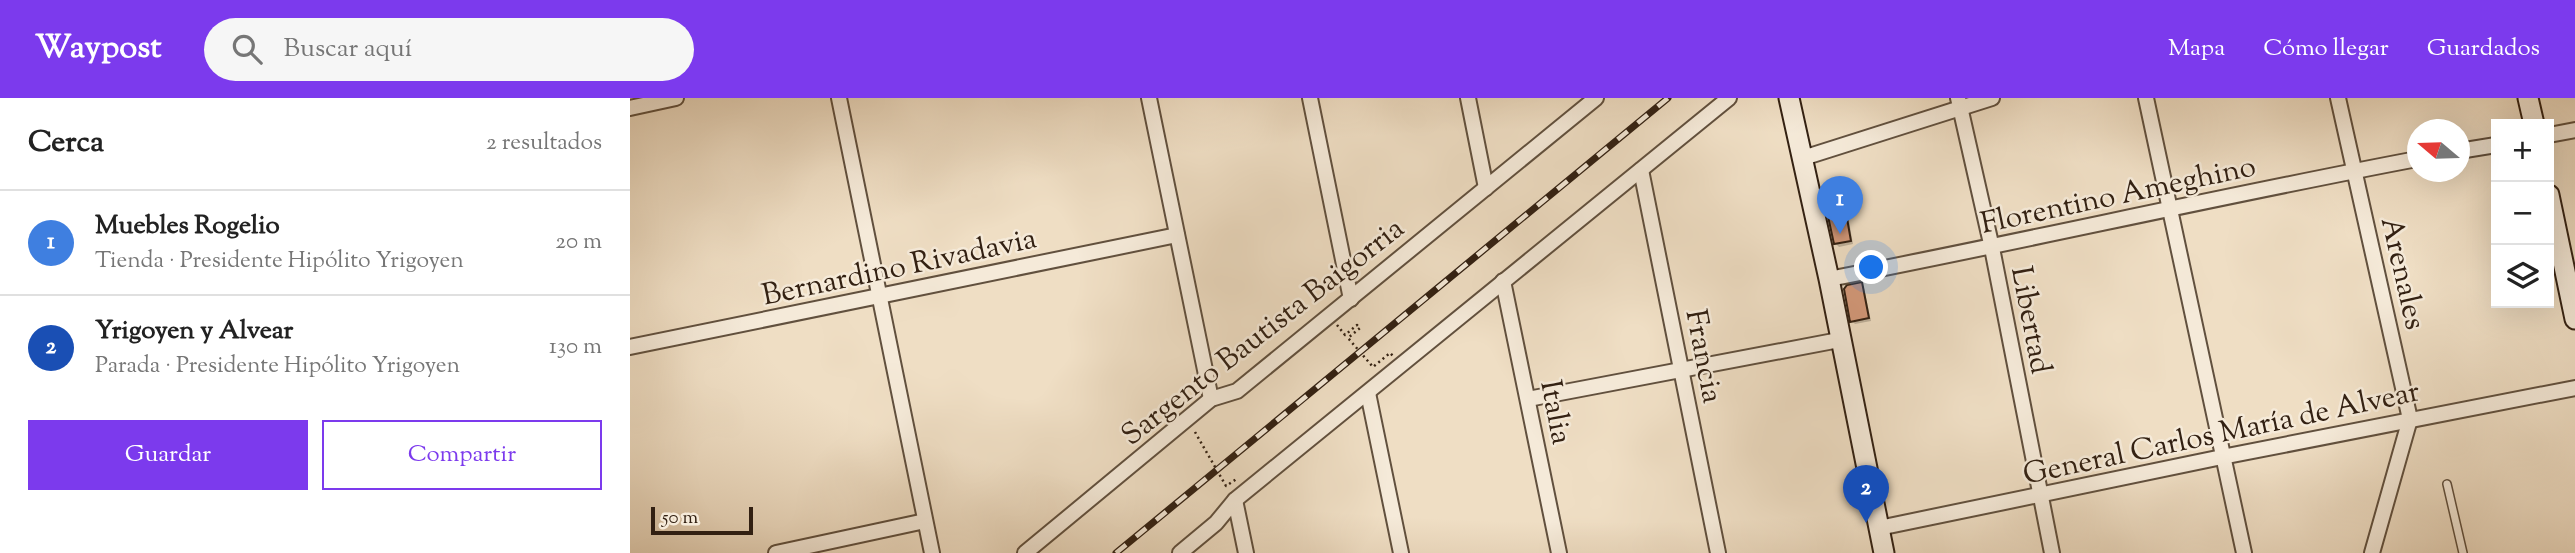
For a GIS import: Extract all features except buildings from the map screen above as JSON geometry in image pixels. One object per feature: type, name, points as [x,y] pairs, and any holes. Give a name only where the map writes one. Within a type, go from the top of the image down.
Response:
[{"type":"street","points":[[630,108],[676,98]]},
{"type":"street","points":[[839,98],[932,553]]},
{"type":"street","points":[[1149,98],[1211,399]]},
{"type":"street","points":[[1310,98],[1351,299]]},
{"type":"street","points":[[1468,98],[1486,188]]},
{"type":"street","name":"Sargento Bautista Baigorria","points":[[1025,553],[1211,399],[1237,391],[1595,98]]},
{"type":"street","points":[[1180,553],[1216,523],[1235,500],[1728,98]]},
{"type":"street","points":[[1788,98],[1829,279],[1839,340],[1884,553]]},
{"type":"street","points":[[1803,158],[1959,104],[1992,98]]},
{"type":"street","points":[[2146,98],[2244,553]]},
{"type":"street","name":"Arenales","points":[[2338,98],[2410,419]]},
{"type":"street","points":[[2528,98],[2533,119]]},
{"type":"street","name":"Libertad","points":[[1959,104],[1992,248],[2052,553]]},
{"type":"street","points":[[2554,134],[2575,130]]},
{"type":"street","points":[[2470,150],[2491,146]]},
{"type":"street","name":"Florentino Ameghino","points":[[1829,279],[1992,248],[2171,207],[2407,161]]},
{"type":"street","name":"Francia","points":[[1641,170],[1718,553]]},
{"type":"street","points":[[2554,219],[2575,319]]},
{"type":"street","name":"Bernardino Rivadavia","points":[[630,347],[880,298],[1177,235]]},
{"type":"street","name":"Italia","points":[[1503,281],[1559,553]]},
{"type":"street","points":[[1528,399],[1839,340]]},
{"type":"street","name":"General Carlos María de Alvear","points":[[1879,528],[2410,419],[2575,388]]},
{"type":"street","points":[[1368,393],[1401,553]]},
{"type":"street","points":[[2372,553],[2410,419]]},
{"type":"street","points":[[1235,500],[1246,553]]},
{"type":"street","points":[[776,553],[925,521]]},
{"type":"lane","points":[[2447,484],[2463,553]]},
{"type":"path","points":[[1330,316],[1345,335],[1357,325],[1360,328],[1348,338],[1373,367],[1390,353],[1393,356],[1376,371],[1384,380]]},
{"type":"path","points":[[1187,418],[1226,486],[1243,475],[1250,488]]},
{"type":"railway","points":[[1116,553],[1668,98]]},
{"type":"place","name":"Muebles Rogelio","points":[[1840,234]]},
{"type":"place","name":"Yrigoyen y Alvear","points":[[1866,523]]}]
